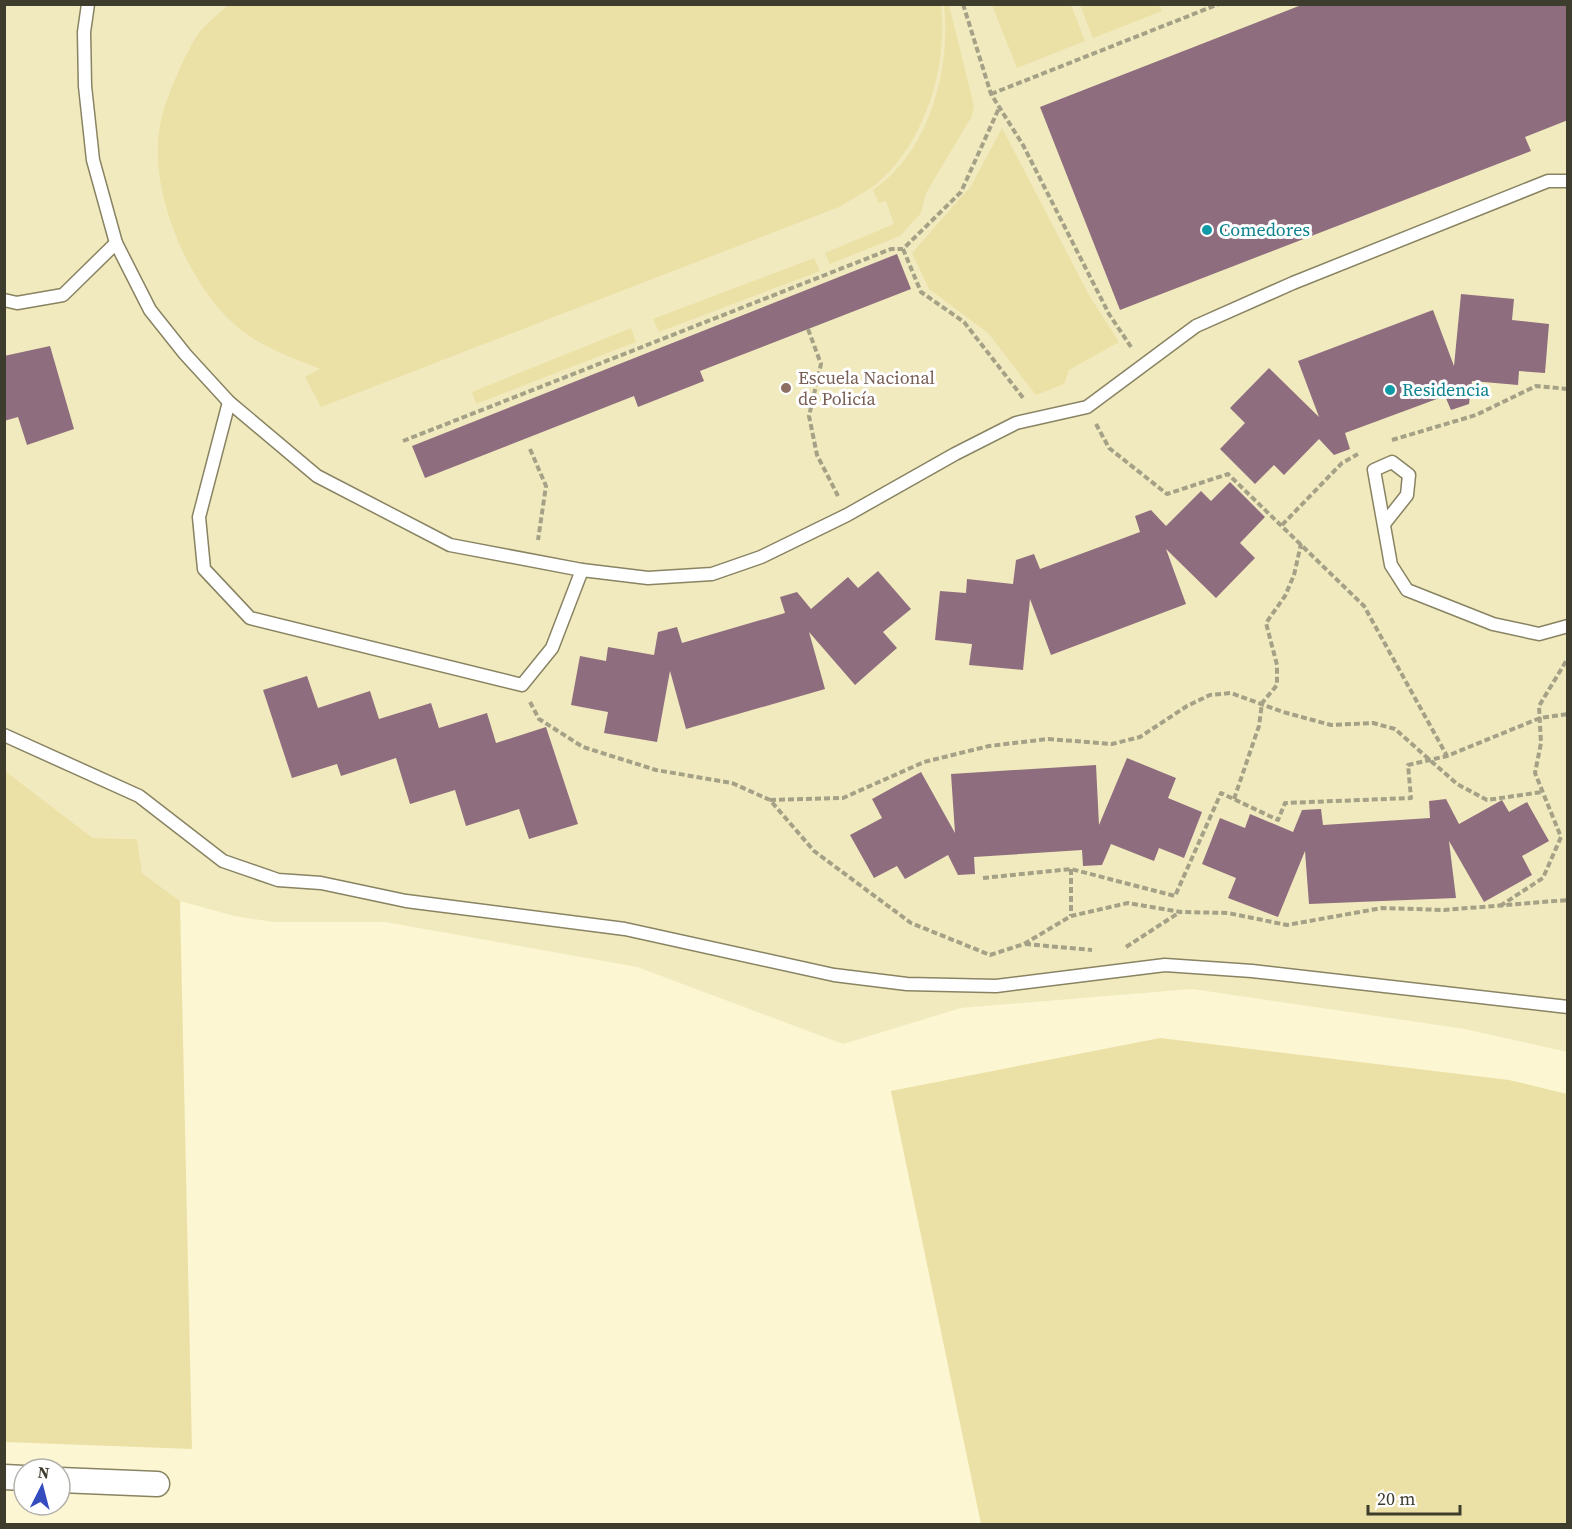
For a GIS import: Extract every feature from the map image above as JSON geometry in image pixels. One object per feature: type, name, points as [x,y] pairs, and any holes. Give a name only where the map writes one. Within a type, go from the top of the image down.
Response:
[{"type":"street","points":[[72,1480],[157,1484]]},
{"type":"lane","points":[[88,4],[84,32],[85,86],[93,160],[116,243],[150,310],[229,402],[317,476],[450,545],[582,570],[648,578],[712,574],[761,557],[847,515],[955,454],[1016,423],[1087,407],[1144,367],[1196,326],[1293,283],[1548,181],[1568,181]]},
{"type":"lane","points":[[4,300],[17,303],[63,295],[116,243]]},
{"type":"lane","points":[[229,402],[199,517],[204,569],[250,618],[522,685],[552,648],[582,570]]},
{"type":"lane","points":[[1384,524],[1407,495],[1409,475],[1392,462],[1374,470],[1391,565],[1407,590],[1493,624],[1539,634],[1568,626]]},
{"type":"lane","points":[[4,735],[139,796],[223,861],[278,880],[321,883],[406,901],[625,929],[834,975],[907,984],[996,986],[1165,965],[1252,971],[1568,1007]]},
{"type":"path","points":[[963,4],[991,94],[1023,145],[1109,314],[1144,367]]},
{"type":"path","points":[[991,94],[1220,4]]},
{"type":"path","points":[[403,441],[891,249],[903,249],[961,192],[999,108]]},
{"type":"path","points":[[903,249],[921,292],[964,322],[1025,400]]},
{"type":"path","points":[[808,329],[821,364],[809,416],[817,455],[847,515]]},
{"type":"path","points":[[1382,443],[1476,415],[1536,386],[1568,389]]},
{"type":"path","points":[[1087,407],[1109,448],[1167,494],[1228,474],[1282,525],[1364,606],[1447,756]]},
{"type":"path","points":[[530,449],[546,486],[535,561]]},
{"type":"path","points":[[1282,525],[1342,463],[1362,452]]},
{"type":"path","points":[[1234,799],[1259,726],[1262,703],[1277,685],[1278,665],[1266,623],[1285,596],[1294,575],[1301,544]]},
{"type":"path","points":[[1499,907],[1544,878],[1561,837],[1535,772],[1541,743],[1539,706],[1568,658]]},
{"type":"path","points":[[522,685],[539,719],[583,747],[656,770],[732,783],[770,800],[814,851],[911,923],[990,955],[1024,944],[1071,916],[1128,903],[1181,912],[1228,912],[1287,925],[1382,908],[1444,910],[1568,900]]},
{"type":"path","points":[[770,800],[843,798],[924,762],[989,746],[1048,739],[1112,744],[1140,737],[1187,706],[1210,695],[1231,693],[1283,712],[1331,725],[1373,723],[1395,729],[1457,784],[1487,800],[1542,792]]},
{"type":"path","points":[[983,878],[1071,870],[1174,896],[1221,793],[1278,820],[1285,803],[1411,798],[1408,765],[1447,756],[1540,718],[1568,714]]},
{"type":"path","points":[[1071,870],[1071,916]]},
{"type":"path","points":[[1123,949],[1181,912]]},
{"type":"path","points":[[1024,944],[1099,950]]},
{"type":"shaded area","points":[[941,4],[941,51],[931,98],[922,121],[898,162],[878,183],[839,207],[321,407],[305,377],[320,369],[262,344],[245,333],[226,316],[208,294],[191,268],[178,240],[160,181],[158,152],[160,126],[170,93],[196,37],[228,5]]},
{"type":"shaded area","name":"Escuela Nacional de Policía","points":[[5,5],[1567,5],[1567,1052],[1465,1029],[1192,989],[961,1008],[843,1044],[637,967],[385,922],[273,922],[234,916],[180,901],[142,873],[137,839],[93,838],[5,771]]},
{"type":"shaded area","points":[[944,5],[949,5],[974,106],[972,116],[926,193],[921,213],[900,236],[830,264],[825,253],[894,224],[886,201],[879,203],[873,190],[893,173],[909,154],[932,107],[940,81],[944,55]]},
{"type":"shaded area","points":[[992,5],[1071,5],[1085,41],[1017,68]]},
{"type":"shaded area","points":[[1080,5],[1159,5],[1162,11],[1093,38]]},
{"type":"shaded area","points":[[1002,128],[1089,295],[1119,342],[1069,370],[1064,384],[1036,395],[988,333],[929,289],[912,253],[971,186]]},
{"type":"shaded area","points":[[814,258],[820,271],[659,332],[653,319]]},
{"type":"shaded area","points":[[631,328],[636,342],[476,404],[472,392]]},
{"type":"shaded area","points":[[5,771],[93,838],[137,839],[142,873],[180,901],[192,1449],[5,1442]]},
{"type":"shaded area","points":[[1160,1038],[1509,1080],[1567,1094],[1567,1524],[981,1524],[891,1091]]},
{"type":"building","name":"Comedores","points":[[1304,4],[1568,4],[1568,120],[1525,137],[1531,151],[1120,310],[1040,107]]},
{"type":"building","points":[[897,254],[911,289],[700,371],[704,381],[638,407],[634,396],[425,478],[412,446]]},
{"type":"building","name":"Residencia","points":[[1461,294],[1514,299],[1512,320],[1549,324],[1545,373],[1519,371],[1518,385],[1472,381],[1469,404],[1451,410],[1445,396],[1345,433],[1350,449],[1334,455],[1319,439],[1284,475],[1274,465],[1255,484],[1220,449],[1245,423],[1230,408],[1269,368],[1319,417],[1298,361],[1433,310],[1454,366]]},
{"type":"building","points":[[50,346],[74,429],[27,445],[18,417],[4,421],[4,356]]},
{"type":"building","points":[[1230,482],[1265,517],[1240,543],[1255,558],[1216,598],[1166,549],[1186,604],[1051,655],[1030,599],[1023,670],[969,665],[972,644],[935,640],[940,591],[966,593],[967,579],[1013,584],[1016,560],[1034,554],[1040,569],[1140,532],[1135,516],[1151,510],[1166,526],[1201,491],[1211,501]]},
{"type":"building","points":[[878,571],[911,609],[883,632],[897,648],[855,685],[809,632],[825,689],[686,729],[670,671],[657,742],[604,733],[608,712],[571,705],[580,656],[606,661],[608,647],[654,655],[658,632],[677,627],[682,643],[785,613],[780,597],[797,592],[811,609],[848,577],[858,588]]},
{"type":"building","points":[[307,676],[318,708],[370,691],[379,719],[431,703],[439,728],[487,713],[496,743],[546,727],[578,824],[529,839],[519,809],[466,826],[455,790],[410,804],[396,758],[341,776],[337,764],[292,778],[263,690]]},
{"type":"building","points":[[1127,758],[1176,778],[1168,798],[1202,812],[1184,858],[1159,848],[1154,861],[1111,844],[1102,865],[1083,866],[1082,850],[974,857],[975,874],[958,875],[948,855],[905,879],[897,866],[874,878],[850,835],[882,818],[872,799],[921,772],[955,833],[951,774],[1096,765],[1099,825]]},
{"type":"building","points":[[1446,799],[1459,824],[1502,800],[1509,812],[1527,802],[1549,841],[1522,856],[1532,875],[1484,902],[1449,841],[1456,898],[1309,904],[1305,851],[1278,917],[1228,898],[1236,878],[1202,864],[1220,818],[1245,828],[1250,814],[1293,832],[1302,810],[1321,809],[1323,825],[1430,818],[1429,801]]},
{"type":"place","name":"Comedores","points":[[1207,230]]},
{"type":"place","name":"Escuela Nacional de Policía","points":[[786,388]]},
{"type":"place","name":"Residencia","points":[[1390,390]]}]
